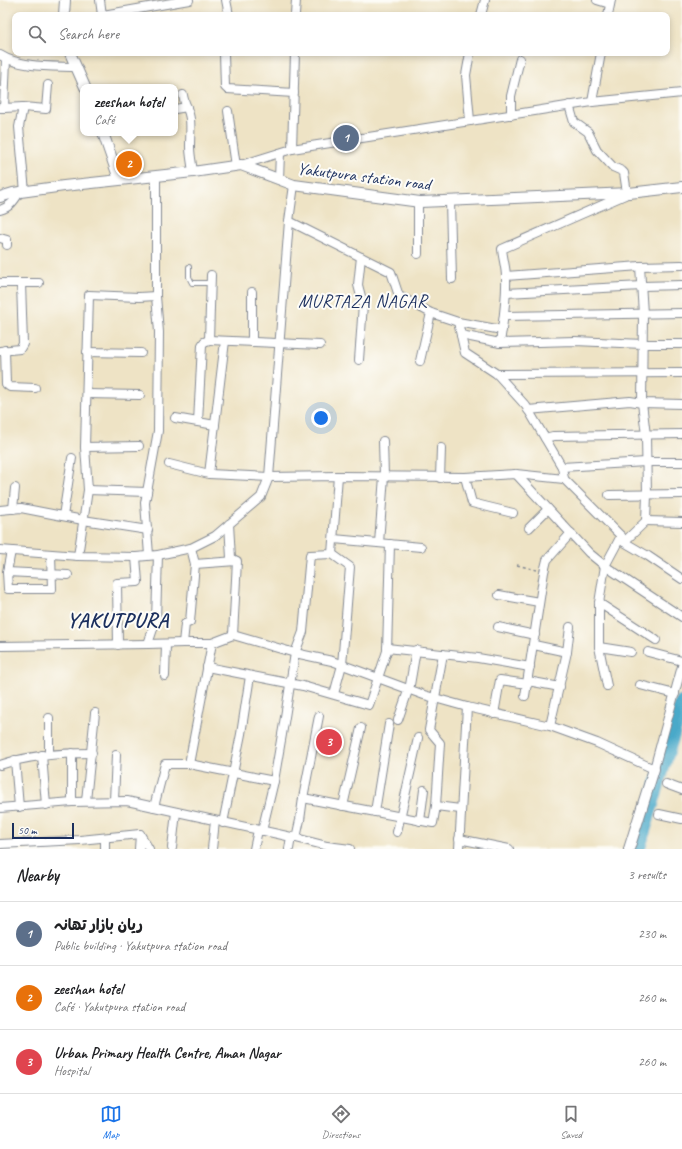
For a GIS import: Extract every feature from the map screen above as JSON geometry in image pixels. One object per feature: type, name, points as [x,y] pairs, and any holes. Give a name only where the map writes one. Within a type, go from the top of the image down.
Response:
[{"type":"street","points":[[64,12],[65,0]]},
{"type":"street","points":[[100,0],[102,12]]},
{"type":"street","points":[[120,12],[189,0]]},
{"type":"street","points":[[226,0],[228,12]]},
{"type":"street","points":[[295,12],[296,0]]},
{"type":"street","points":[[482,12],[485,0]]},
{"type":"street","points":[[597,0],[611,2],[609,12]]},
{"type":"street","points":[[71,56],[84,84]]},
{"type":"street","points":[[224,56],[225,87],[227,89],[294,93]]},
{"type":"street","points":[[292,149],[295,56]]},
{"type":"street","points":[[469,56],[466,75],[470,121]]},
{"type":"street","points":[[592,102],[600,56]]},
{"type":"street","points":[[48,85],[46,108],[2,108],[3,57],[35,66],[76,67]]},
{"type":"street","points":[[511,115],[511,96],[520,59]]},
{"type":"street","points":[[228,111],[238,165],[292,149],[592,102],[682,93]]},
{"type":"street","points":[[183,95],[184,103],[190,117],[190,149],[193,172]]},
{"type":"street","points":[[500,343],[505,316],[506,293],[506,276],[502,249],[628,193],[624,173],[613,167],[597,150],[588,132],[574,122],[569,106]]},
{"type":"street","points":[[0,210],[11,204],[22,192],[19,127],[23,107]]},
{"type":"street","points":[[178,108],[187,107]]},
{"type":"street","points":[[104,136],[119,179]]},
{"type":"street","points":[[279,179],[280,153]]},
{"type":"street","name":"Yakutpura station road","points":[[0,197],[22,192],[119,179],[193,172],[238,165],[294,185],[418,202],[628,193],[682,187]]},
{"type":"street","points":[[150,555],[145,502],[158,431],[159,332],[156,296],[156,176]]},
{"type":"street","points":[[0,550],[78,556],[136,557],[158,555],[191,548],[215,536],[260,497],[269,477],[289,221],[294,185]]},
{"type":"street","points":[[450,201],[452,279]]},
{"type":"street","points":[[418,202],[418,254]]},
{"type":"street","points":[[289,221],[391,272],[399,296],[431,313],[458,322],[502,330]]},
{"type":"street","points":[[0,238],[7,240],[7,245]]},
{"type":"street","points":[[359,360],[363,304],[358,285],[361,257]]},
{"type":"street","points":[[506,276],[640,266],[682,265]]},
{"type":"street","points":[[640,266],[643,314],[642,403],[646,435],[646,521]]},
{"type":"street","points":[[209,340],[211,279]]},
{"type":"street","points":[[0,283],[39,283]]},
{"type":"street","points":[[21,283],[24,344],[20,349],[3,351],[6,384],[10,387],[35,388]]},
{"type":"street","points":[[506,293],[682,285]]},
{"type":"street","points":[[252,292],[252,342]]},
{"type":"street","points":[[78,556],[88,490],[85,447],[89,295],[139,297],[156,296]]},
{"type":"street","points":[[420,361],[431,313]]},
{"type":"street","points":[[505,316],[682,313]]},
{"type":"street","points":[[458,322],[465,353],[496,374],[528,410],[562,467],[564,479],[622,539],[682,579]]},
{"type":"street","points":[[461,335],[500,343],[575,341],[682,344]]},
{"type":"street","points":[[198,422],[202,345],[204,342],[209,340],[225,340],[320,345]]},
{"type":"street","points":[[209,474],[225,340]]},
{"type":"street","points":[[87,352],[141,353]]},
{"type":"street","points":[[496,374],[682,373]]},
{"type":"street","points":[[87,394],[140,395]]},
{"type":"street","points":[[528,410],[630,401],[642,403],[682,404]]},
{"type":"street","points":[[175,418],[215,425]]},
{"type":"street","points":[[545,438],[553,436],[682,434]]},
{"type":"street","points":[[379,543],[384,476],[383,441]]},
{"type":"street","points":[[85,447],[139,446]]},
{"type":"street","points":[[440,478],[441,448]]},
{"type":"street","points":[[63,516],[72,458]]},
{"type":"street","points":[[562,467],[646,462],[682,462]]},
{"type":"street","points":[[169,464],[209,474],[269,477],[384,476],[440,478],[516,474],[564,479]]},
{"type":"street","points":[[516,474],[589,553],[605,566],[682,617]]},
{"type":"street","points":[[332,554],[338,476]]},
{"type":"street","points":[[465,477],[472,503],[513,513]]},
{"type":"street","points":[[13,509],[15,488]]},
{"type":"street","points":[[88,490],[147,492]]},
{"type":"street","points":[[609,496],[682,494]]},
{"type":"street","points":[[0,510],[21,508],[83,520],[148,530]]},
{"type":"street","points":[[530,528],[548,509]]},
{"type":"street","points":[[607,686],[599,647],[599,603],[605,566],[622,539],[646,521],[682,522]]},
{"type":"street","points":[[229,524],[231,558],[237,560]]},
{"type":"street","points":[[526,696],[539,602],[547,560],[571,533]]},
{"type":"street","points":[[334,539],[421,547]]},
{"type":"street","points":[[207,668],[334,694],[369,705],[387,648],[390,544]]},
{"type":"street","points":[[183,643],[185,624],[190,622],[195,564],[191,548]]},
{"type":"street","points":[[11,551],[7,572],[8,589],[52,589],[51,554]]},
{"type":"street","points":[[254,849],[274,781],[294,653],[304,632],[310,555],[332,554],[350,567],[342,665],[334,694]]},
{"type":"street","points":[[148,644],[156,620],[158,555]]},
{"type":"street","points":[[118,645],[117,583],[138,582],[136,557]]},
{"type":"street","points":[[195,564],[237,560]]},
{"type":"street","points":[[233,635],[237,560]]},
{"type":"street","points":[[7,572],[68,575]]},
{"type":"street","points":[[500,595],[539,602]]},
{"type":"street","points":[[599,603],[656,640]]},
{"type":"street","points":[[498,627],[535,635]]},
{"type":"street","points":[[550,726],[560,687],[570,627]]},
{"type":"street","points":[[0,646],[212,643],[233,635],[294,653],[332,661],[378,679],[435,698],[494,714],[550,726],[597,743],[654,769]]},
{"type":"street","points":[[189,764],[212,643]]},
{"type":"street","points":[[165,676],[166,644]]},
{"type":"street","points":[[534,645],[567,652]]},
{"type":"street","points":[[599,647],[631,652]]},
{"type":"street","points":[[387,648],[478,658],[530,667]]},
{"type":"street","points":[[398,720],[408,689],[416,650]]},
{"type":"street","points":[[648,652],[682,661]]},
{"type":"street","points":[[303,798],[433,824],[436,806],[440,743],[429,730],[443,654]]},
{"type":"street","points":[[629,849],[654,769],[682,666]]},
{"type":"street","points":[[212,849],[234,774],[250,676]]},
{"type":"street","points":[[494,714],[500,680],[528,682],[560,687]]},
{"type":"street","points":[[640,685],[675,694]]},
{"type":"street","points":[[459,849],[460,808],[467,707]]},
{"type":"street","points":[[86,801],[95,713]]},
{"type":"street","points":[[289,849],[300,820],[319,716]]},
{"type":"street","points":[[46,805],[46,755],[49,718]]},
{"type":"street","points":[[375,812],[389,724]]},
{"type":"street","points":[[343,806],[361,728]]},
{"type":"street","points":[[397,832],[418,738]]},
{"type":"street","points":[[72,753],[72,802]]},
{"type":"street","points":[[0,765],[14,760],[46,755],[92,753]]},
{"type":"street","points":[[114,802],[116,755]]},
{"type":"street","points":[[14,760],[19,807]]},
{"type":"street","points":[[154,807],[165,764],[189,764],[274,781]]},
{"type":"street","points":[[666,784],[682,790]]},
{"type":"street","points":[[420,821],[424,790]]},
{"type":"street","points":[[0,808],[86,801],[128,802],[294,837],[327,847],[350,849]]},
{"type":"street","points":[[436,806],[460,808]]},
{"type":"street","points":[[172,848],[176,812]]},
{"type":"street","points":[[659,814],[682,819]]},
{"type":"street","points":[[0,844],[22,846],[140,834]]},
{"type":"street","points":[[139,849],[140,834]]},
{"type":"street","points":[[140,834],[149,849]]},
{"type":"street","points":[[105,838],[105,849]]},
{"type":"street","points":[[80,840],[80,849]]},
{"type":"street","points":[[459,840],[509,849]]},
{"type":"lane","points":[[189,267],[189,277],[192,283],[211,279]]},
{"type":"path","points":[[517,565],[544,572]]},
{"type":"waterway","points":[[638,849],[682,703]]},
{"type":"place","name":"ریان بازار تھانہ","points":[[346,138]]},
{"type":"place","name":"zeeshan hotel","points":[[129,164]]},
{"type":"place","name":"Urban Primary Health Centre, Aman Nagar","points":[[329,742]]},
{"type":"district","name":"MURTAZA NAGAR","points":[[363,301]]},
{"type":"district","name":"YAKUTPURA","points":[[118,620]]}]
